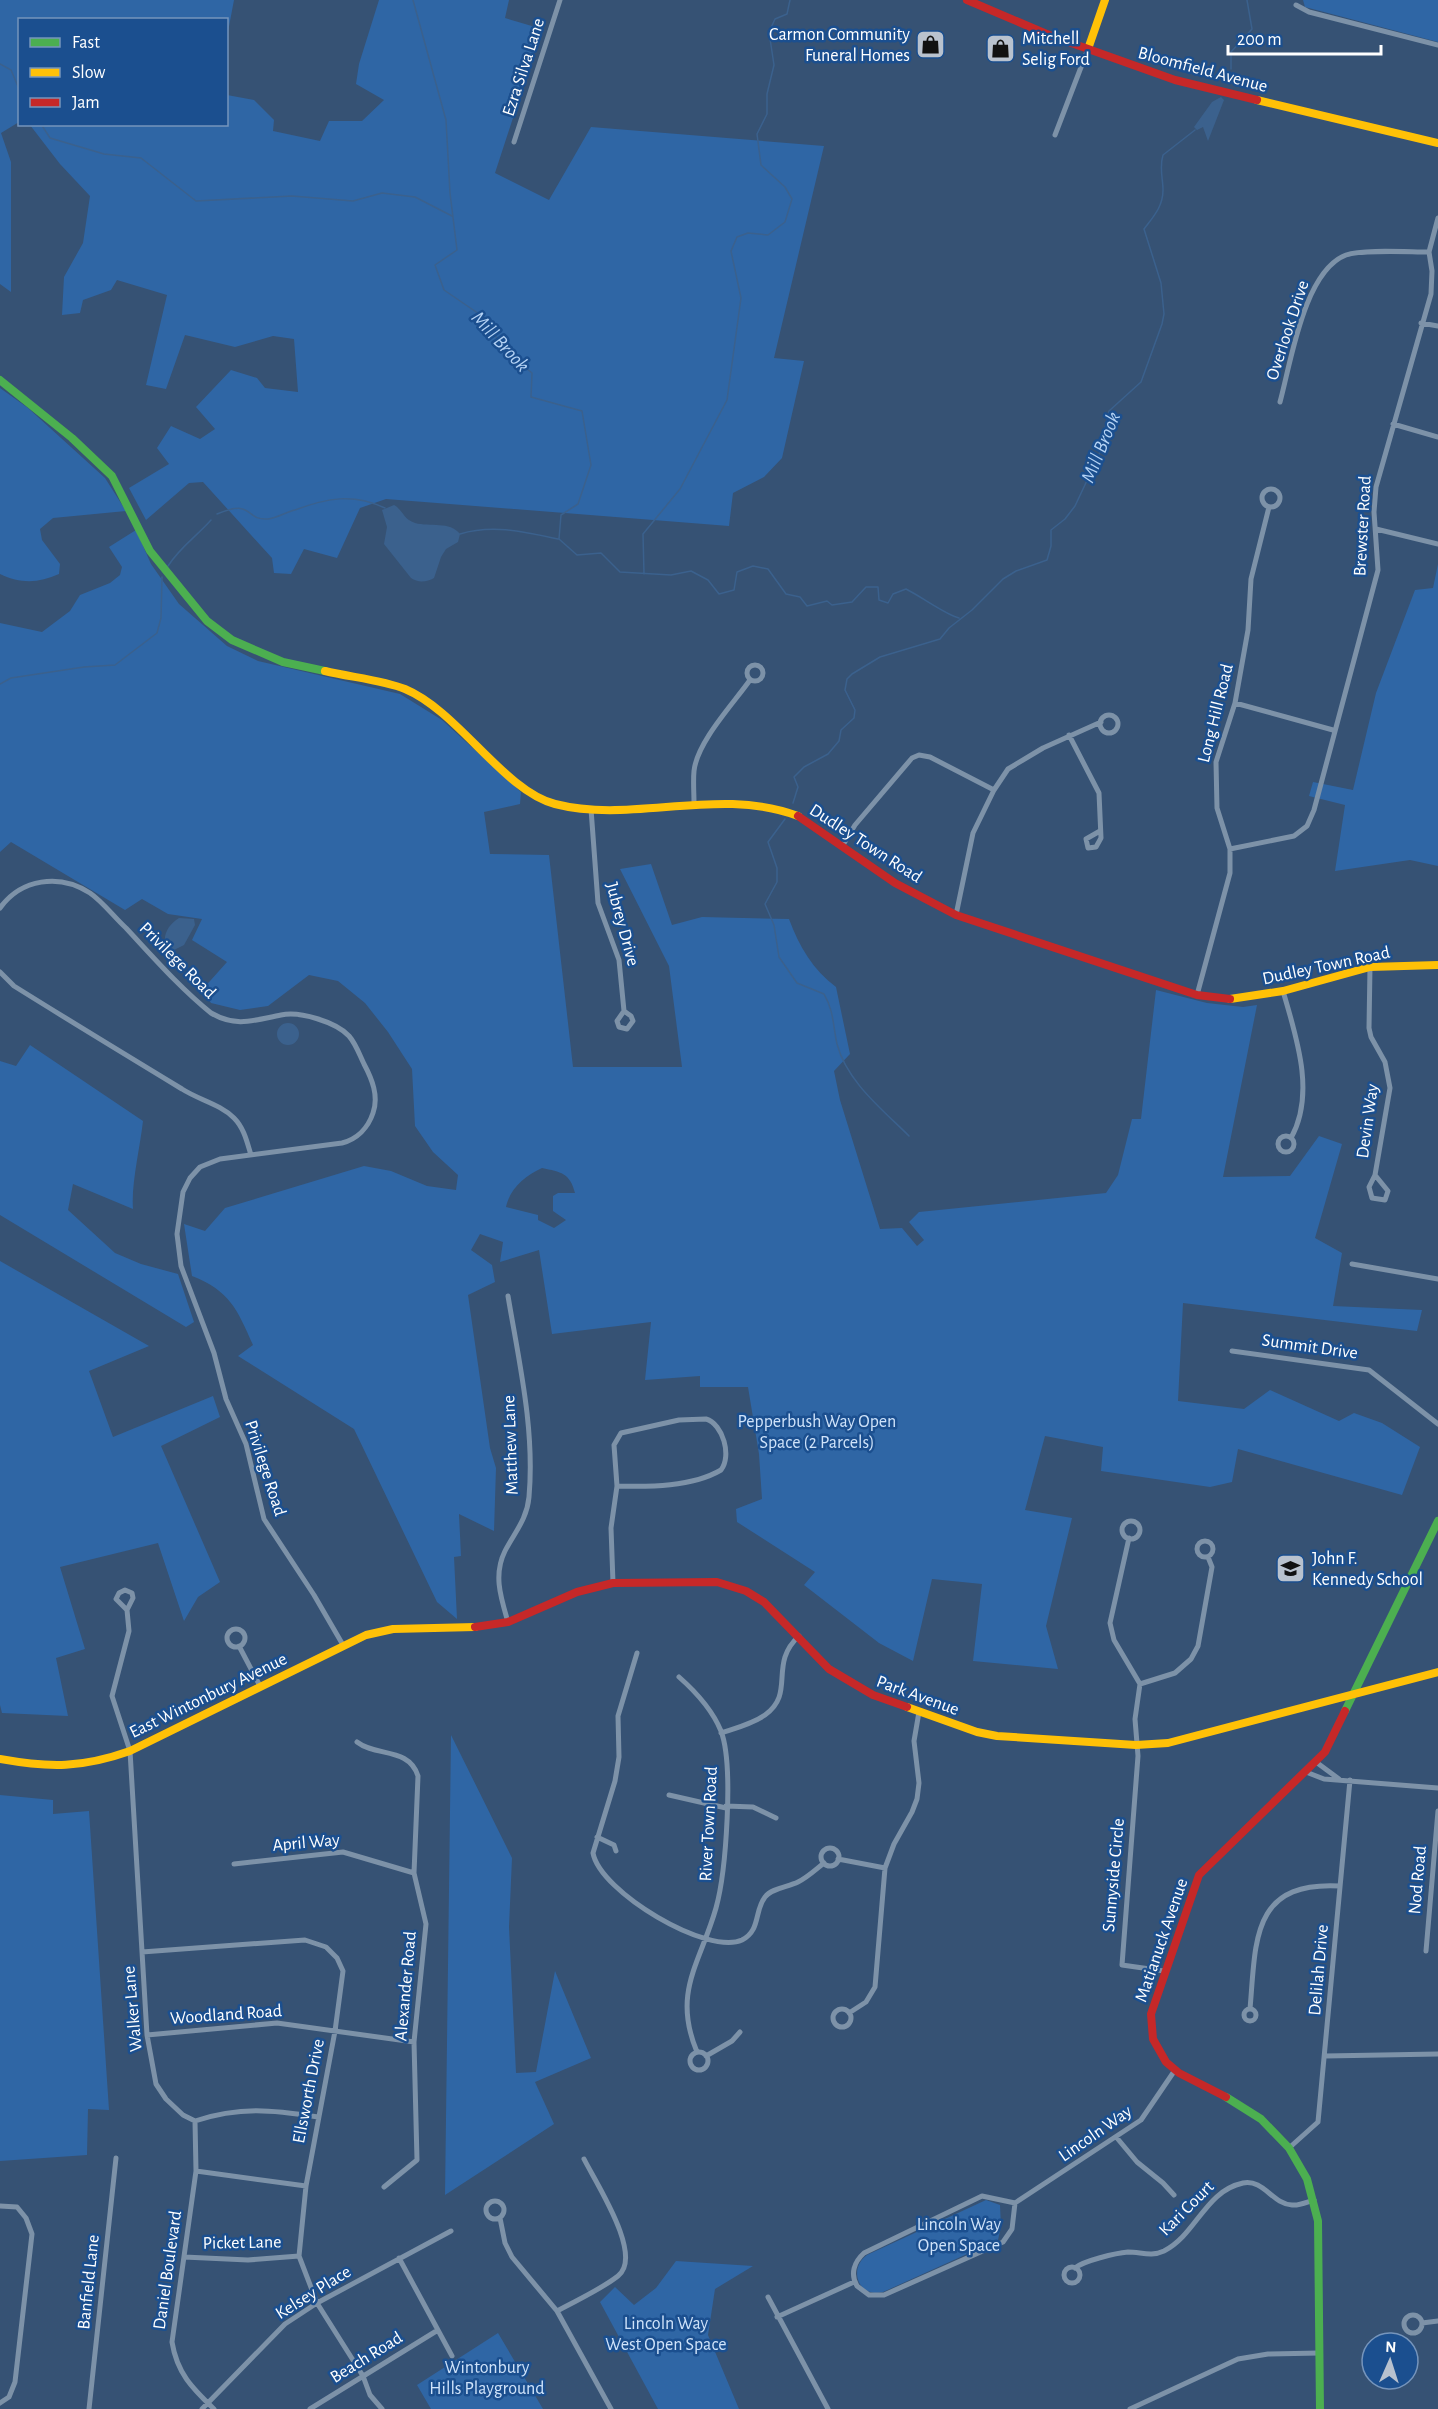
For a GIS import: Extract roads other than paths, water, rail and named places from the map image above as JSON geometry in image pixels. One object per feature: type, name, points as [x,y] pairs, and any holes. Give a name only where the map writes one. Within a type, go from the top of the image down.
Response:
[{"type":"street","name":"Ezra Silva Lane","points":[[514,142],[560,0]]},
{"type":"street","name":"Bloomfield Avenue","points":[[967,0],[1088,49],[1175,80],[1438,143]]},
{"type":"street","points":[[1055,135],[1105,0]]},
{"type":"street","points":[[1296,5],[1309,12],[1438,45]]},
{"type":"street","name":"Brewster Road","points":[[1230,849],[1294,837],[1307,826],[1314,810],[1333,730],[1378,570],[1374,512],[1376,486],[1431,294],[1432,271],[1429,252],[1438,218]]},
{"type":"street","name":"Overlook Drive","points":[[1280,402],[1307,304],[1317,280],[1330,264],[1347,255],[1429,252]]},
{"type":"street","points":[[1421,323],[1438,326]]},
{"type":"street","name":"Dudley Town Road","points":[[0,380],[72,438],[112,476],[123,493],[150,551],[163,570],[207,621],[225,635],[254,651],[283,663],[405,689],[446,717],[529,793],[554,804],[591,809],[694,803],[745,803],[780,809],[806,819],[895,883],[956,915],[1197,995],[1234,999],[1283,991],[1370,967],[1438,965]]},
{"type":"street","points":[[1393,424],[1438,436]]},
{"type":"street","name":"Long Hill Road","points":[[1197,995],[1225,900],[1230,873],[1230,849],[1217,808],[1216,762],[1235,704],[1247,639],[1251,579],[1269,507]]},
{"type":"street","points":[[1376,529],[1438,544]]},
{"type":"street","points":[[694,803],[694,769],[701,751],[709,735],[750,680]]},
{"type":"street","points":[[1235,704],[1333,730]]},
{"type":"street","points":[[956,915],[973,833],[994,790],[1008,769],[1018,760],[1101,722]]},
{"type":"street","points":[[1069,735],[1099,793],[1100,831]]},
{"type":"street","points":[[843,845],[855,825],[912,758],[919,755],[930,757],[994,790]]},
{"type":"street","name":"Jubrey Drive","points":[[591,809],[598,903],[619,960],[624,1011]]},
{"type":"street","name":"Privilege Road","points":[[0,908],[7,898],[25,886],[47,881],[70,883],[97,899],[204,1007],[219,1018],[247,1023],[291,1014],[335,1027],[351,1038],[371,1077],[375,1094],[374,1110],[365,1128],[355,1137],[342,1143],[209,1162],[190,1178],[179,1209],[178,1254],[214,1353],[226,1399],[246,1444],[264,1519],[314,1595],[343,1645]]},
{"type":"street","name":"Devin Way","points":[[1370,967],[1369,1028],[1371,1037],[1385,1062],[1390,1088],[1370,1195],[1376,1201],[1384,1200],[1388,1191],[1375,1175]]},
{"type":"street","points":[[0,972],[14,986],[42,1004],[187,1092],[223,1109],[240,1127],[251,1155]]},
{"type":"street","points":[[1283,991],[1297,1041],[1301,1067],[1302,1099],[1299,1125],[1291,1138]]},
{"type":"street","points":[[1352,1264],[1438,1279]]},
{"type":"street","name":"Matthew Lane","points":[[508,1296],[527,1416],[529,1496],[526,1513],[501,1564],[500,1593],[508,1622]]},
{"type":"street","name":"Summit Drive","points":[[1232,1351],[1369,1370],[1438,1424]]},
{"type":"street","points":[[613,1582],[611,1528],[617,1486],[614,1445],[621,1433],[679,1420],[706,1419],[713,1421],[720,1429],[726,1460],[724,1467],[715,1473],[654,1486],[617,1486]]},
{"type":"street","name":"Matianuck Avenue","points":[[1320,2409],[1318,2235],[1314,2200],[1305,2175],[1289,2148],[1272,2128],[1249,2110],[1175,2070],[1159,2053],[1151,2029],[1152,2010],[1198,1875],[1325,1752],[1438,1521]]},
{"type":"street","points":[[1129,1538],[1110,1623],[1114,1640],[1140,1684],[1135,1719],[1136,1745]]},
{"type":"street","points":[[1140,1684],[1182,1669],[1198,1646],[1212,1567],[1208,1557]]},
{"type":"street","name":"Park Avenue","points":[[425,1628],[461,1629],[508,1622],[577,1592],[613,1582],[706,1581],[728,1584],[764,1602],[829,1669],[850,1684],[919,1712],[977,1732],[997,1736],[1136,1745],[1168,1743],[1206,1735],[1438,1672]]},
{"type":"street","name":"Walker Lane","points":[[127,1610],[129,1631],[112,1696],[130,1751],[147,2035],[156,2084],[166,2099],[183,2115],[195,2121]]},
{"type":"street","name":"East Wintonbury Avenue","points":[[0,1759],[52,1768],[75,1768],[100,1762],[130,1751],[366,1635],[393,1629],[425,1628]]},
{"type":"street","points":[[721,1733],[750,1723],[772,1708],[782,1688],[785,1650],[799,1636]]},
{"type":"street","points":[[239,1646],[260,1686]]},
{"type":"street","points":[[638,1653],[618,1716],[619,1757],[615,1781],[608,1813],[597,1837],[594,1858],[614,1886],[650,1914],[705,1937],[728,1943],[742,1940],[756,1925],[766,1896],[796,1883],[824,1863]]},
{"type":"street","name":"River Town Road","points":[[679,1677],[698,1694],[721,1733],[726,1761],[722,1878],[705,1937],[691,1974],[686,2000],[688,2027],[697,2052],[690,2061],[695,2068],[705,2067],[706,2056]]},
{"type":"street","points":[[849,2013],[866,2002],[875,1987],[885,1868],[894,1844],[917,1799],[919,1783],[914,1741],[919,1712]]},
{"type":"street","name":"Alexander Road","points":[[357,1742],[363,1747],[403,1757],[416,1768],[418,1776],[414,1873],[426,1924],[414,2042],[417,2160],[384,2187]]},
{"type":"street","name":"Sunnyside Circle","points":[[1136,1745],[1138,1756],[1122,1965],[1164,1971]]},
{"type":"street","points":[[1316,1762],[1339,1779]]},
{"type":"street","points":[[1306,1772],[1324,1779],[1438,1788]]},
{"type":"street","name":"Delilah Drive","points":[[1289,2148],[1318,2122],[1350,1780]]},
{"type":"street","points":[[669,1795],[726,1807],[753,1807],[776,1818]]},
{"type":"street","name":"Nod Road","points":[[1426,1951],[1438,1811]]},
{"type":"street","points":[[597,1837],[614,1845],[616,1851]]},
{"type":"street","points":[[824,1863],[822,1855],[828,1849],[835,1851],[838,1859]]},
{"type":"street","name":"April Way","points":[[234,1864],[343,1852],[414,1873]]},
{"type":"street","points":[[838,1859],[885,1868]]},
{"type":"street","points":[[824,1863],[833,1866],[838,1859]]},
{"type":"street","points":[[1250,2009],[1258,1930],[1266,1914],[1282,1898],[1303,1887],[1340,1886]]},
{"type":"street","name":"Ellsworth Drive","points":[[142,1952],[305,1940],[326,1947],[337,1958],[343,1971],[335,2031],[306,2186],[299,2256],[317,2303],[363,2376],[370,2395],[382,2409]]},
{"type":"street","name":"Woodland Road","points":[[147,2035],[277,2023],[414,2042]]},
{"type":"street","points":[[697,2052],[706,2056],[732,2042],[740,2032]]},
{"type":"street","points":[[1325,2056],[1438,2055]]},
{"type":"street","name":"Lincoln Way","points":[[1015,2203],[1117,2138],[1146,2115],[1175,2070]]},
{"type":"street","points":[[195,2121],[216,2114],[254,2108],[318,2117]]},
{"type":"street","name":"Daniel Boulevard","points":[[195,2121],[196,2171],[172,2342],[175,2362],[183,2377],[214,2409]]},
{"type":"street","points":[[1117,2138],[1137,2162],[1174,2195]]},
{"type":"street","name":"Banfield Lane","points":[[89,2409],[116,2158]]},
{"type":"street","points":[[557,2311],[619,2276],[626,2266],[626,2243],[584,2159]]},
{"type":"street","points":[[196,2171],[306,2186]]},
{"type":"street","name":"Kari Court","points":[[1075,2268],[1084,2262],[1121,2253],[1151,2255],[1164,2250],[1181,2238],[1217,2195],[1241,2184],[1258,2185],[1288,2205],[1314,2200]]},
{"type":"street","points":[[982,2196],[1015,2203],[1012,2229],[1003,2242],[882,2296],[866,2294],[854,2282],[856,2263],[867,2251],[982,2196]]},
{"type":"street","points":[[0,2206],[17,2207],[26,2218],[33,2234],[15,2382],[9,2397],[0,2403]]},
{"type":"street","points":[[500,2218],[505,2243],[512,2257],[557,2311],[611,2409]]},
{"type":"street","name":"Kelsey Place","points":[[202,2409],[285,2324],[317,2303],[451,2230]]},
{"type":"street","name":"Picket Lane","points":[[184,2257],[248,2260],[299,2256]]},
{"type":"street","points":[[399,2258],[452,2356]]},
{"type":"street","points":[[777,2317],[854,2282]]},
{"type":"street","points":[[768,2297],[828,2409]]},
{"type":"street","points":[[1422,2323],[1438,2321]]},
{"type":"street","name":"Beach Road","points":[[310,2409],[438,2330]]},
{"type":"street","points":[[1130,2409],[1238,2359],[1274,2353],[1320,2353]]},
{"type":"waterway","name":"Mill Brook","points":[[413,0],[446,120],[450,193],[457,250],[435,265],[444,290],[482,316],[506,352],[532,373],[531,397],[582,411],[591,465],[578,504],[561,515],[559,539],[577,555],[601,553],[620,572],[671,575],[691,571],[708,580],[719,594],[734,590],[737,572],[753,566],[768,569],[786,594],[800,597],[807,606],[827,601],[832,605],[852,602],[866,587],[878,587],[879,600],[888,603],[893,594],[906,589],[959,618]]},
{"type":"waterway","points":[[644,574],[643,534],[680,489],[727,400],[741,298],[731,251],[737,237],[748,233],[768,235],[785,222],[792,199],[785,187],[761,165],[757,134],[767,114],[767,94],[774,65],[769,32],[775,19],[787,14],[790,0]]},
{"type":"waterway","name":"Mill Brook","points":[[1231,69],[1231,52],[1252,29],[1247,0]]},
{"type":"waterway","points":[[0,64],[11,70],[18,86]]},
{"type":"waterway","points":[[42,126],[50,138],[104,154],[141,158],[196,201],[292,196],[353,201],[382,193],[415,197],[452,216]]},
{"type":"waterway","name":"Mill Brook","points":[[793,803],[798,787],[794,777],[804,767],[828,754],[839,741],[841,730],[854,718],[855,710],[845,690],[847,679],[852,674],[880,657],[940,639],[1003,579],[1016,571],[1047,560],[1051,546],[1051,530],[1065,519],[1075,506],[1099,455],[1109,411],[1141,382],[1162,324],[1164,314],[1161,283],[1144,229],[1161,202],[1163,155],[1195,130]]},
{"type":"waterway","points":[[217,514],[238,508],[260,519],[268,519],[318,503],[340,499],[362,500],[385,508]]},
{"type":"waterway","points":[[168,566],[211,520]]},
{"type":"waterway","points":[[460,534],[497,529],[558,539]]},
{"type":"waterway","points":[[0,684],[11,678],[84,667],[115,665],[157,633],[161,618],[162,577]]},
{"type":"waterway","points":[[785,819],[768,842],[777,868],[777,882],[765,904],[774,925],[779,957],[797,983],[824,994],[831,1013],[837,1044],[849,1071],[877,1105],[909,1136]]},
{"type":"place","name":"Carmon Community Funeral Homes","points":[[931,44]]},
{"type":"place","name":"Mitchell Selig Ford","points":[[1001,48]]},
{"type":"place","name":"John F. Kennedy School","points":[[1291,1568]]},
{"type":"park label","name":"Pepperbush Way Open Space (2 Parcels)","points":[[817,1431]]},
{"type":"park label","name":"Lincoln Way Open Space","points":[[959,2234]]},
{"type":"park label","name":"Lincoln Way West Open Space","points":[[666,2333]]},
{"type":"park label","name":"Wintonbury Hills Playground","points":[[487,2377]]}]
